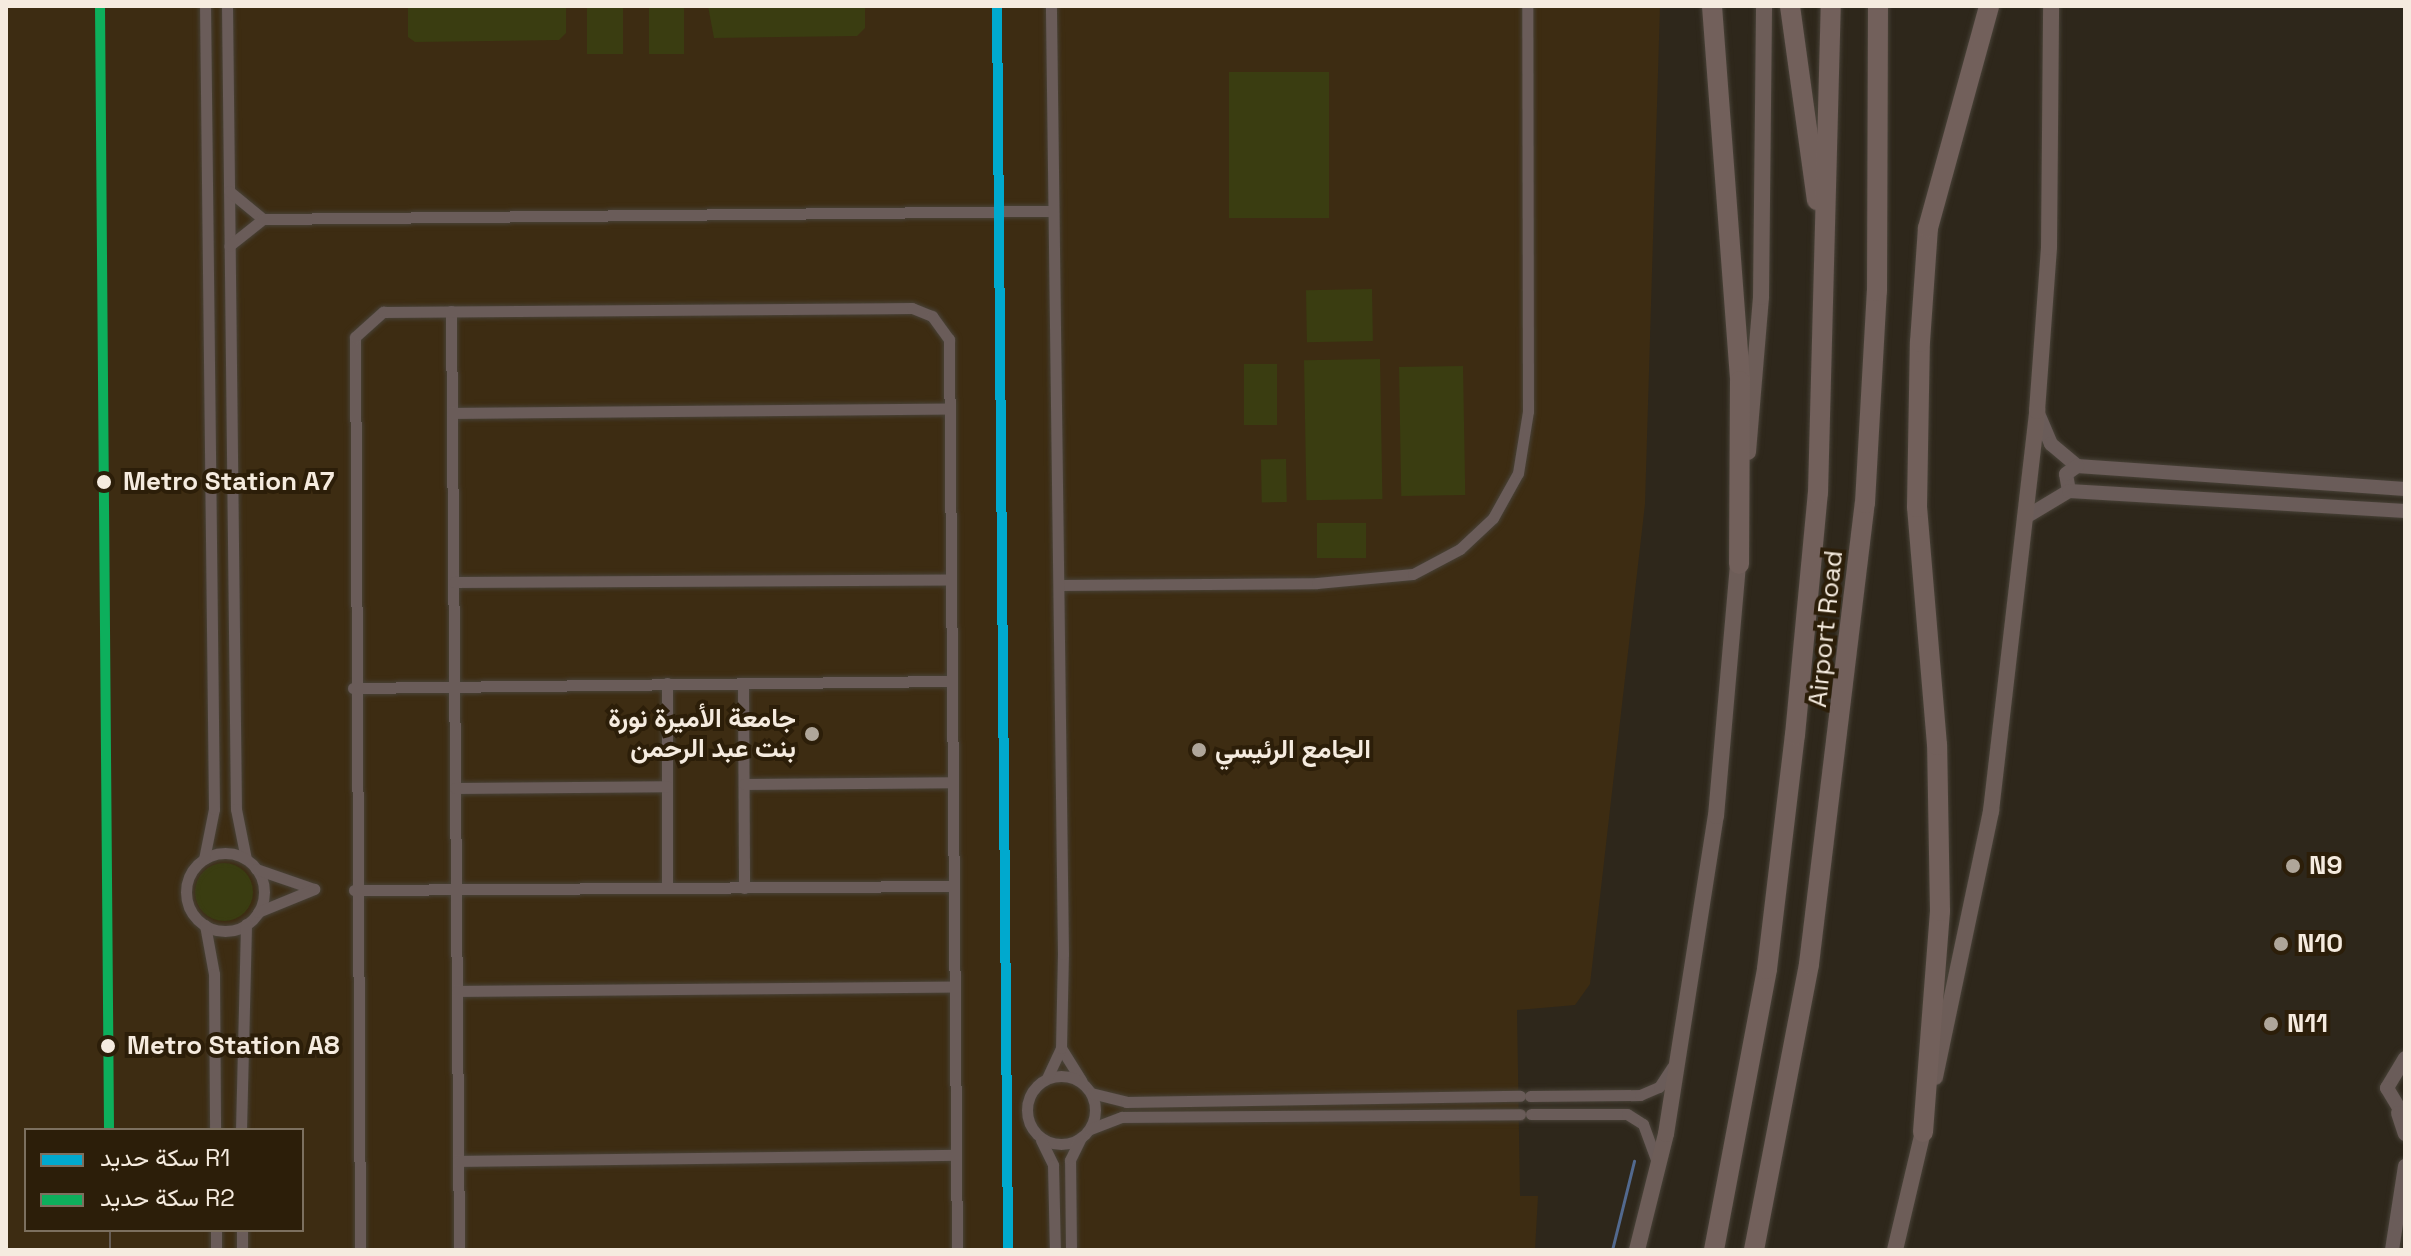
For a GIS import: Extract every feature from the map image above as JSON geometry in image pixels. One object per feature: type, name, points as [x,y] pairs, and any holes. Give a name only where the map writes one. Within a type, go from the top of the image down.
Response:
[{"type":"highway","points":[[1712,6],[1740,381],[1739,564]]},
{"type":"highway","points":[[1790,6],[1812,127],[1825,303]]},
{"type":"highway","name":"Airport Road","points":[[1714,1250],[1767,969],[1790,782],[1818,493],[1831,6]]},
{"type":"highway","name":"Airport Road","points":[[1754,1250],[1809,964],[1865,503],[1877,291],[1878,6]]},
{"type":"highway","points":[[1923,1132],[1940,911],[1937,745],[1917,507],[1920,342],[1928,228],[1989,6]]},
{"type":"main road","points":[[1637,1250],[1658,1167],[1680,1048],[1716,816],[1761,297],[1764,6]]},
{"type":"main road","points":[[1895,1250],[1991,811],[2037,411],[2049,247],[2051,6]]},
{"type":"street","points":[[205,6],[214,809],[204,859],[189,876],[186,898],[205,925],[214,961],[215,1128]]},
{"type":"street","points":[[227,6],[236,809],[246,859]]},
{"type":"street","points":[[1051,6],[1059,585],[1061,1048],[1047,1078],[1027,1103],[1053,1165],[1055,1250]]},
{"type":"street","points":[[1059,585],[1317,583],[1413,574],[1460,549],[1493,518],[1518,473],[1528,411],[1527,6]]},
{"type":"street","points":[[229,191],[263,219]]},
{"type":"street","points":[[229,246],[263,219],[1053,211]]},
{"type":"street","points":[[360,1250],[354,890],[351,349],[365,323],[383,312],[912,308],[932,316],[949,339],[957,1250]]},
{"type":"street","points":[[451,311],[459,1250]]},
{"type":"street","points":[[452,413],[949,409]]},
{"type":"street","points":[[2037,411],[2051,444],[2077,466],[2405,489]]},
{"type":"street","points":[[2069,491],[2066,474],[2077,466]]},
{"type":"street","points":[[2024,518],[2069,491],[2405,511]]},
{"type":"street","points":[[454,582],[951,579]]},
{"type":"street","points":[[353,688],[952,681]]},
{"type":"street","points":[[667,683],[667,888]]},
{"type":"street","points":[[743,683],[744,888]]},
{"type":"street","points":[[744,784],[953,782]]},
{"type":"street","points":[[455,788],[667,786]]},
{"type":"street","points":[[204,859],[225,853],[246,859],[256,869],[264,890],[258,912]]},
{"type":"street","points":[[205,925],[226,931],[246,924],[258,912],[314,889],[256,869]]},
{"type":"street","points":[[354,890],[954,886]]},
{"type":"street","points":[[241,1128],[246,924]]},
{"type":"street","points":[[457,991],[955,987]]},
{"type":"street","points":[[1061,1048],[1088,1089],[1086,1133],[1070,1160],[1071,1250]]},
{"type":"street","points":[[1047,1078],[1126,1102],[1640,1095],[1668,1076],[1680,1048]]},
{"type":"street","points":[[2405,1058],[2387,1088],[2401,1115],[2405,1134]]},
{"type":"street","points":[[1547,1114],[1548,1096]]},
{"type":"street","points":[[1041,1139],[1063,1144],[1122,1117],[1627,1114],[1643,1124],[1658,1167]]},
{"type":"street","points":[[458,1161],[956,1155]]},
{"type":"street","points":[[2392,1250],[2405,1166]]},
{"type":"shaded area","name":"جامعة الأميرة نورة بنت عبد الرحمن","points":[[6,6],[1660,6],[1645,504],[1590,984],[1575,1005],[1517,1010],[1520,1196],[1538,1196],[1535,1250],[6,1250]]},
{"type":"green space","points":[[408,6],[566,6],[566,33],[559,40],[415,42],[408,37]]},
{"type":"green space","points":[[587,6],[623,6],[623,54],[587,54]]},
{"type":"green space","points":[[649,6],[684,6],[684,54],[649,54]]},
{"type":"green space","points":[[708,6],[865,6],[865,28],[857,36],[714,38]]},
{"type":"green space","points":[[1229,72],[1329,72],[1329,218],[1229,218]]},
{"type":"green space","points":[[1372,289],[1373,341],[1307,342],[1306,290]]},
{"type":"green space","points":[[1380,359],[1382,499],[1306,500],[1304,360]]},
{"type":"green space","points":[[1244,364],[1277,364],[1277,425],[1244,425]]},
{"type":"green space","points":[[1463,366],[1465,495],[1401,496],[1399,367]]},
{"type":"green space","points":[[1261,459],[1286,459],[1287,502],[1262,502]]},
{"type":"green space","points":[[1317,523],[1366,523],[1366,558],[1317,558]]},
{"type":"green space","points":[[224,863],[235,865],[244,872],[251,881],[251,903],[244,912],[235,919],[224,921],[213,919],[204,912],[197,903],[195,892],[197,881],[204,872],[213,865]]},
{"type":"waterway","points":[[1612,1250],[1634,1161]]},
{"type":"tram line","points":[[100,6],[109,1128]]},
{"type":"tram line","points":[[110,1232],[110,1250]]},
{"type":"rail line","name":"R2","points":[[100,6],[109,1128]]},
{"type":"rail line","name":"R1","points":[[997,6],[1008,1250]]},
{"type":"place","name":"Metro Station A7","points":[[104,482]]},
{"type":"place","name":"جامعة الأميرة نورة بنت عبد الرحمن","points":[[812,734]]},
{"type":"place","name":"الجامع الرئيسي","points":[[1199,750]]},
{"type":"place","name":"N9","points":[[2293,866]]},
{"type":"place","name":"N10","points":[[2281,944]]},
{"type":"place","name":"N11","points":[[2271,1024]]},
{"type":"place","name":"Metro Station A8","points":[[108,1046]]}]
